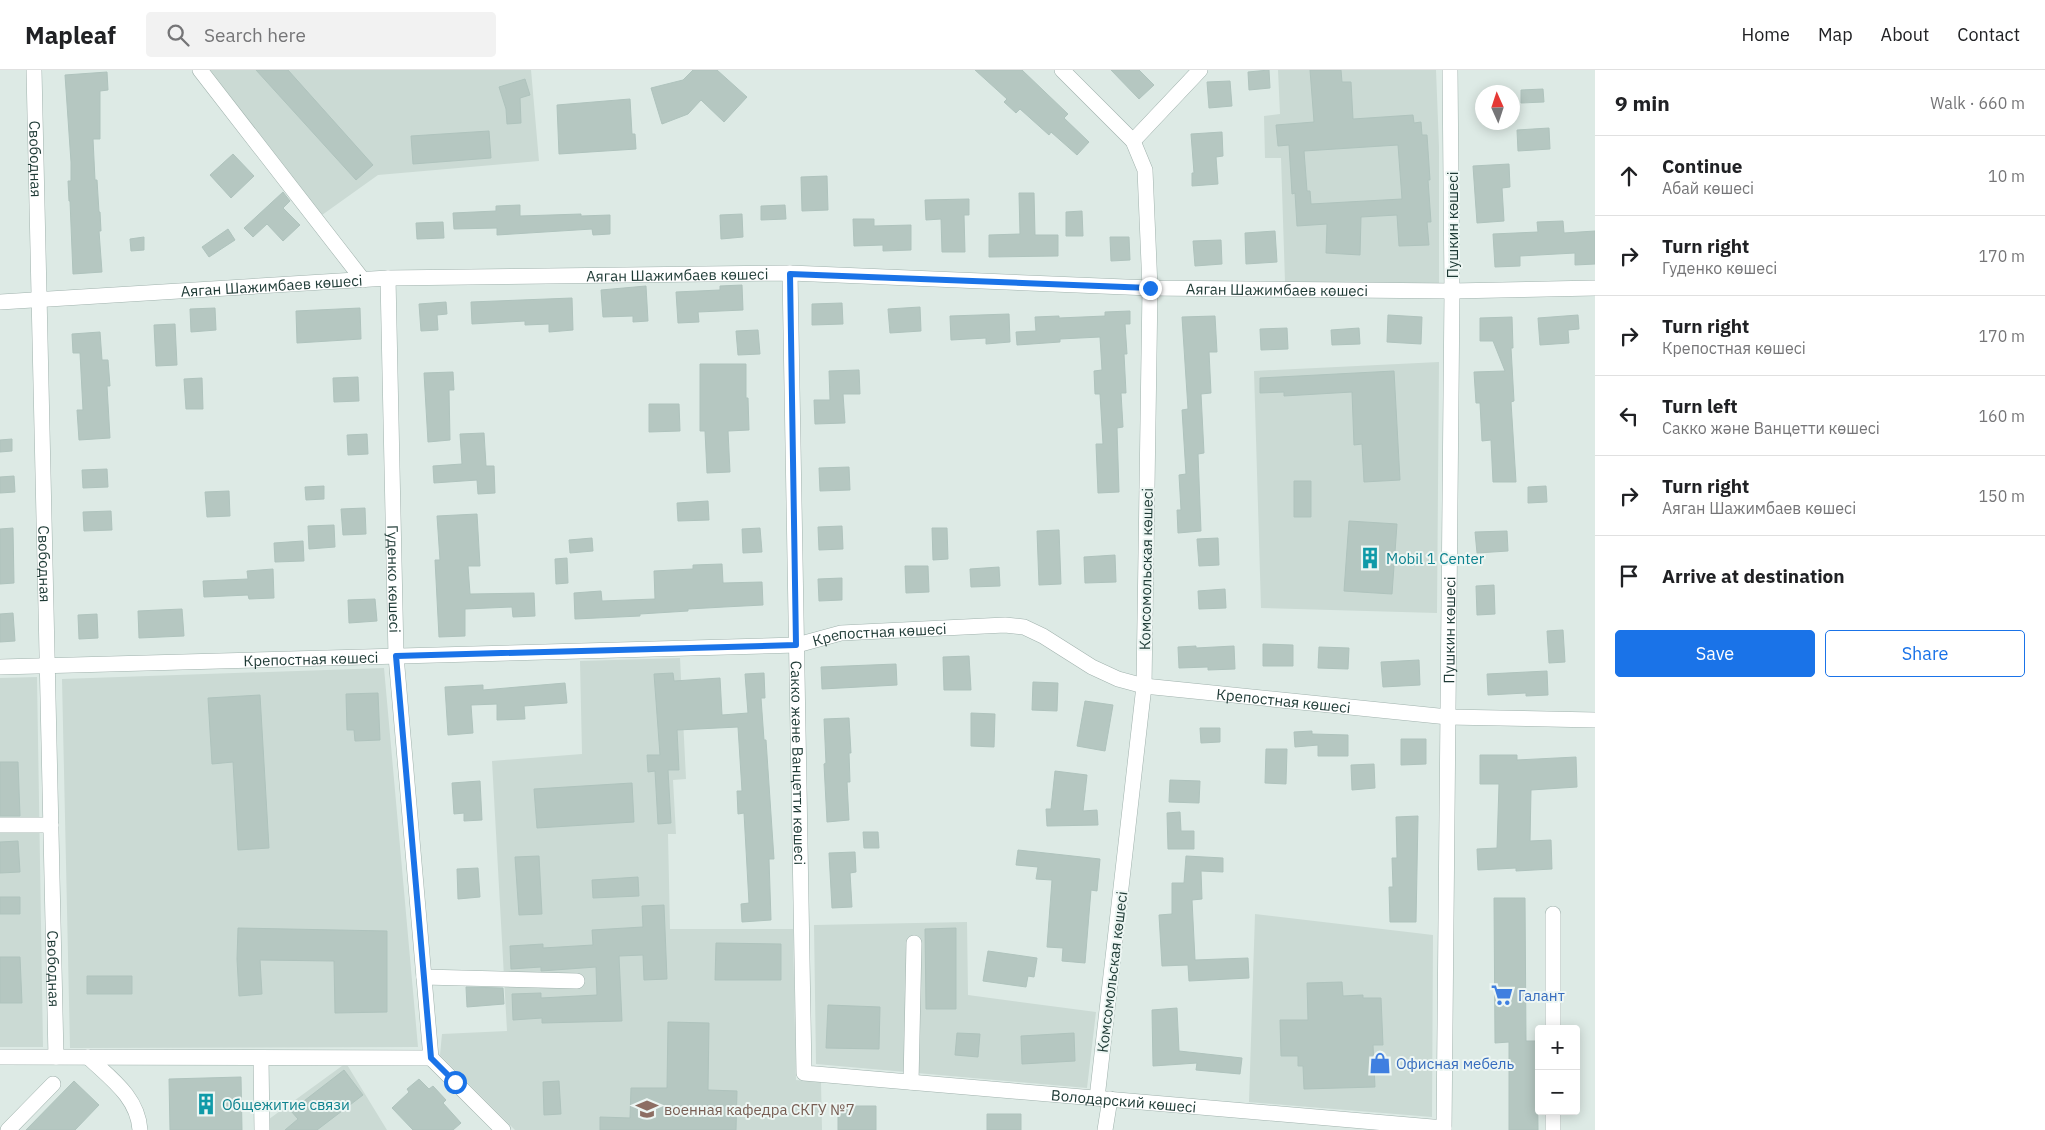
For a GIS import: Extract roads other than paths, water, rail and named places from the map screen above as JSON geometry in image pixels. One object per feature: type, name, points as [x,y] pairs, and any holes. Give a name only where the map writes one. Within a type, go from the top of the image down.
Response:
[{"type":"street","name":"Свободная","points":[[34,70],[56,1057]]},
{"type":"street","points":[[200,70],[363,280]]},
{"type":"street","name":"Комсомольская көшесі","points":[[1062,70],[1133,141],[1145,170],[1150,288],[1144,686],[1104,1098],[1106,1130]]},
{"type":"street","points":[[1133,141],[1200,70]]},
{"type":"street","name":"Пушкин көшесі","points":[[1444,1129],[1452,291],[1450,70]]},
{"type":"street","name":"Аяган Шажимбаев көшесі","points":[[0,302],[388,278],[790,274],[1150,288],[1452,291],[1595,288]]},
{"type":"street","name":"Сакко және Ванцетти көшесі","points":[[790,274],[804,1073]]},
{"type":"street","name":"Гуденко көшесі","points":[[388,278],[396,656],[431,1058]]},
{"type":"street","name":"Крепостная көшесі","points":[[0,666],[796,645],[841,633],[1005,625],[1024,627],[1043,636],[1092,667],[1118,679],[1144,686],[1448,717],[1595,720]]},
{"type":"street","points":[[0,825],[51,825]]},
{"type":"street","points":[[1553,914],[1553,1025]]},
{"type":"street","points":[[911,1082],[914,943]]},
{"type":"street","points":[[424,976],[577,981]]},
{"type":"street","points":[[0,1057],[431,1058],[503,1130]]},
{"type":"street","points":[[88,1057],[130,1098],[138,1116],[140,1130]]},
{"type":"street","points":[[261,1058],[262,1130]]},
{"type":"street","name":"Володарский көшесі","points":[[804,1073],[1444,1129]]},
{"type":"street","points":[[8,1130],[53,1084]]},
{"type":"street","points":[[1553,1115],[1553,1130]]},
{"type":"place","name":"Mobil 1 Center","points":[[1370,558]]},
{"type":"place","name":"Галант","points":[[1502,995]]},
{"type":"place","name":"Офисная мебель","points":[[1380,1063]]},
{"type":"place","name":"Общежитие связи","points":[[206,1104]]},
{"type":"place","name":"военная кафедра СКГУ №7","points":[[647,1109]]}]
